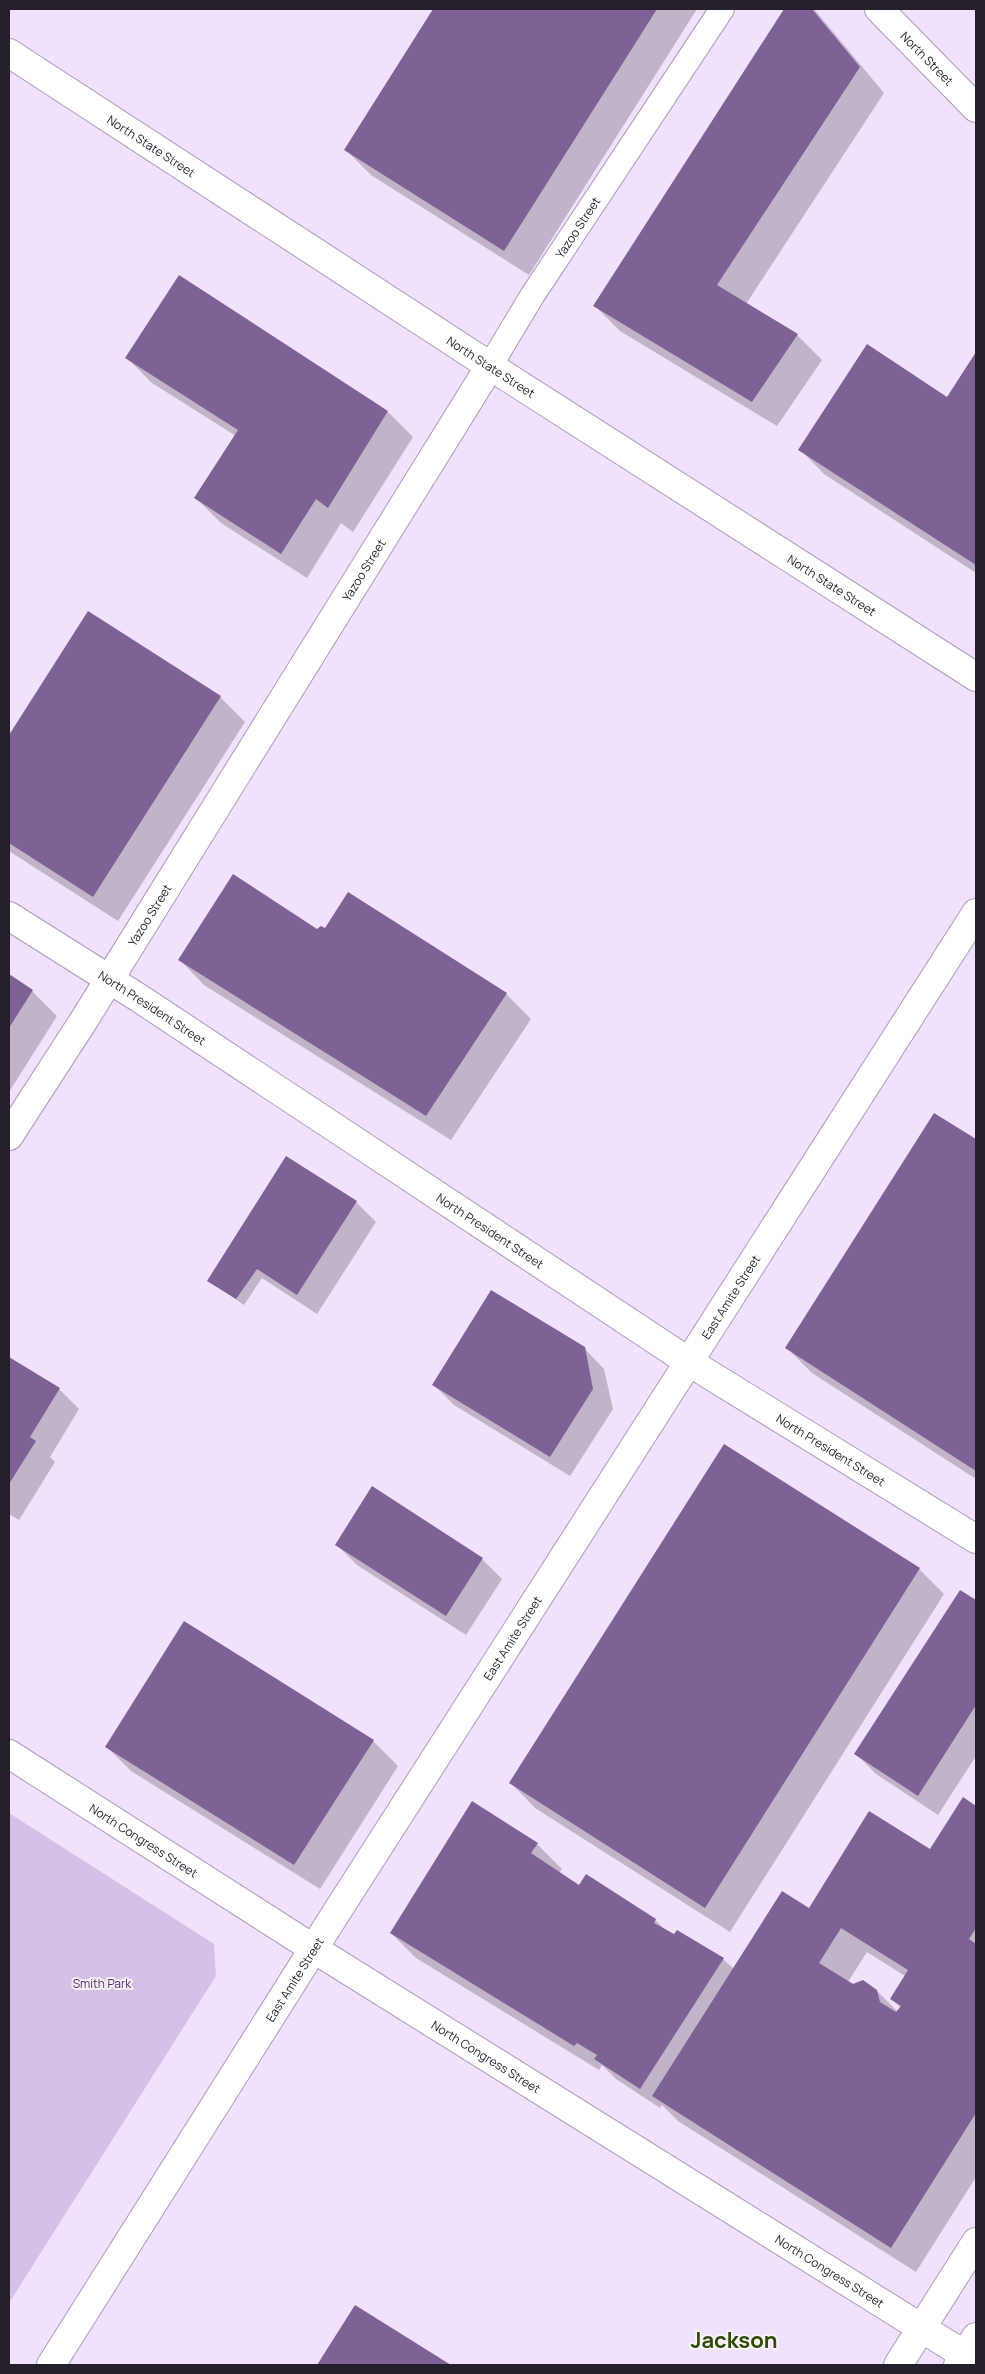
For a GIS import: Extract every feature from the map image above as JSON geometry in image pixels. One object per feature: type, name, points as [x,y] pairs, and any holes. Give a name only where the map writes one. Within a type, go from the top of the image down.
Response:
[{"type":"street","name":"North Street","points":[[879,9],[976,108]]},
{"type":"street","name":"North State Street","points":[[9,53],[490,366],[976,677]]},
{"type":"street","name":"Yazoo Street","points":[[9,1136],[109,980],[490,366]]},
{"type":"street","name":"East Amite Street","points":[[51,2365],[314,1949],[976,913]]},
{"type":"street","name":"North President Street","points":[[9,916],[689,1362],[976,1539]]},
{"type":"street","name":"North Congress Street","points":[[9,1754],[314,1949],[922,2328],[969,2355]]},
{"type":"street","points":[[898,2365],[976,2242]]},
{"type":"lane","name":"Yazoo Street","points":[[490,366],[532,296],[722,9]]},
{"type":"green space","name":"Smith Park","points":[[9,1813],[214,1944],[216,1976],[9,2303]]},
{"type":"building","points":[[433,9],[657,9],[504,251],[344,150]]},
{"type":"building","points":[[784,9],[812,9],[860,67],[717,285],[798,334],[752,402],[593,306]]},
{"type":"building","points":[[179,275],[388,411],[328,508],[316,499],[281,554],[194,498],[238,430],[125,358]]},
{"type":"building","points":[[867,344],[947,397],[976,352],[976,565],[798,450]]},
{"type":"building","points":[[88,611],[221,696],[93,897],[9,843],[9,735]]},
{"type":"building","points":[[233,874],[317,929],[321,926],[325,928],[348,892],[507,993],[426,1116],[178,960]]},
{"type":"building","points":[[9,974],[33,990],[9,1028]]},
{"type":"building","points":[[934,1113],[976,1139],[976,1471],[785,1348]]},
{"type":"building","points":[[286,1156],[357,1201],[297,1295],[257,1269],[236,1299],[207,1281]]},
{"type":"building","points":[[491,1290],[585,1347],[593,1389],[550,1457],[432,1385]]},
{"type":"building","points":[[9,1357],[60,1388],[30,1437],[36,1441],[9,1484]]},
{"type":"building","points":[[724,1444],[920,1568],[705,1908],[509,1783]]},
{"type":"building","points":[[372,1486],[483,1558],[446,1616],[335,1545]]},
{"type":"building","points":[[960,1590],[976,1600],[976,1705],[918,1796],[854,1754]]},
{"type":"building","points":[[184,1621],[374,1740],[294,1865],[105,1747]]},
{"type":"building","points":[[963,1797],[976,1806],[976,1928],[969,1939],[976,1944],[976,2113],[891,2248],[652,2096],[782,1891],[809,1908],[869,1811],[930,1849]],"holes":[[[841,1928],[908,1970],[890,1999],[901,2006],[896,2012],[880,2002],[877,1990],[863,1980],[853,1984],[819,1963]]]},
{"type":"building","points":[[472,1801],[538,1843],[531,1853],[579,1885],[586,1874],[656,1919],[654,1923],[674,1934],[677,1930],[724,1958],[640,2089],[594,2059],[597,2055],[577,2043],[574,2046],[390,1933]]},
{"type":"building","points":[[355,2305],[451,2365],[317,2365]]},
{"type":"district","name":"Jackson","points":[[734,2340]]}]
